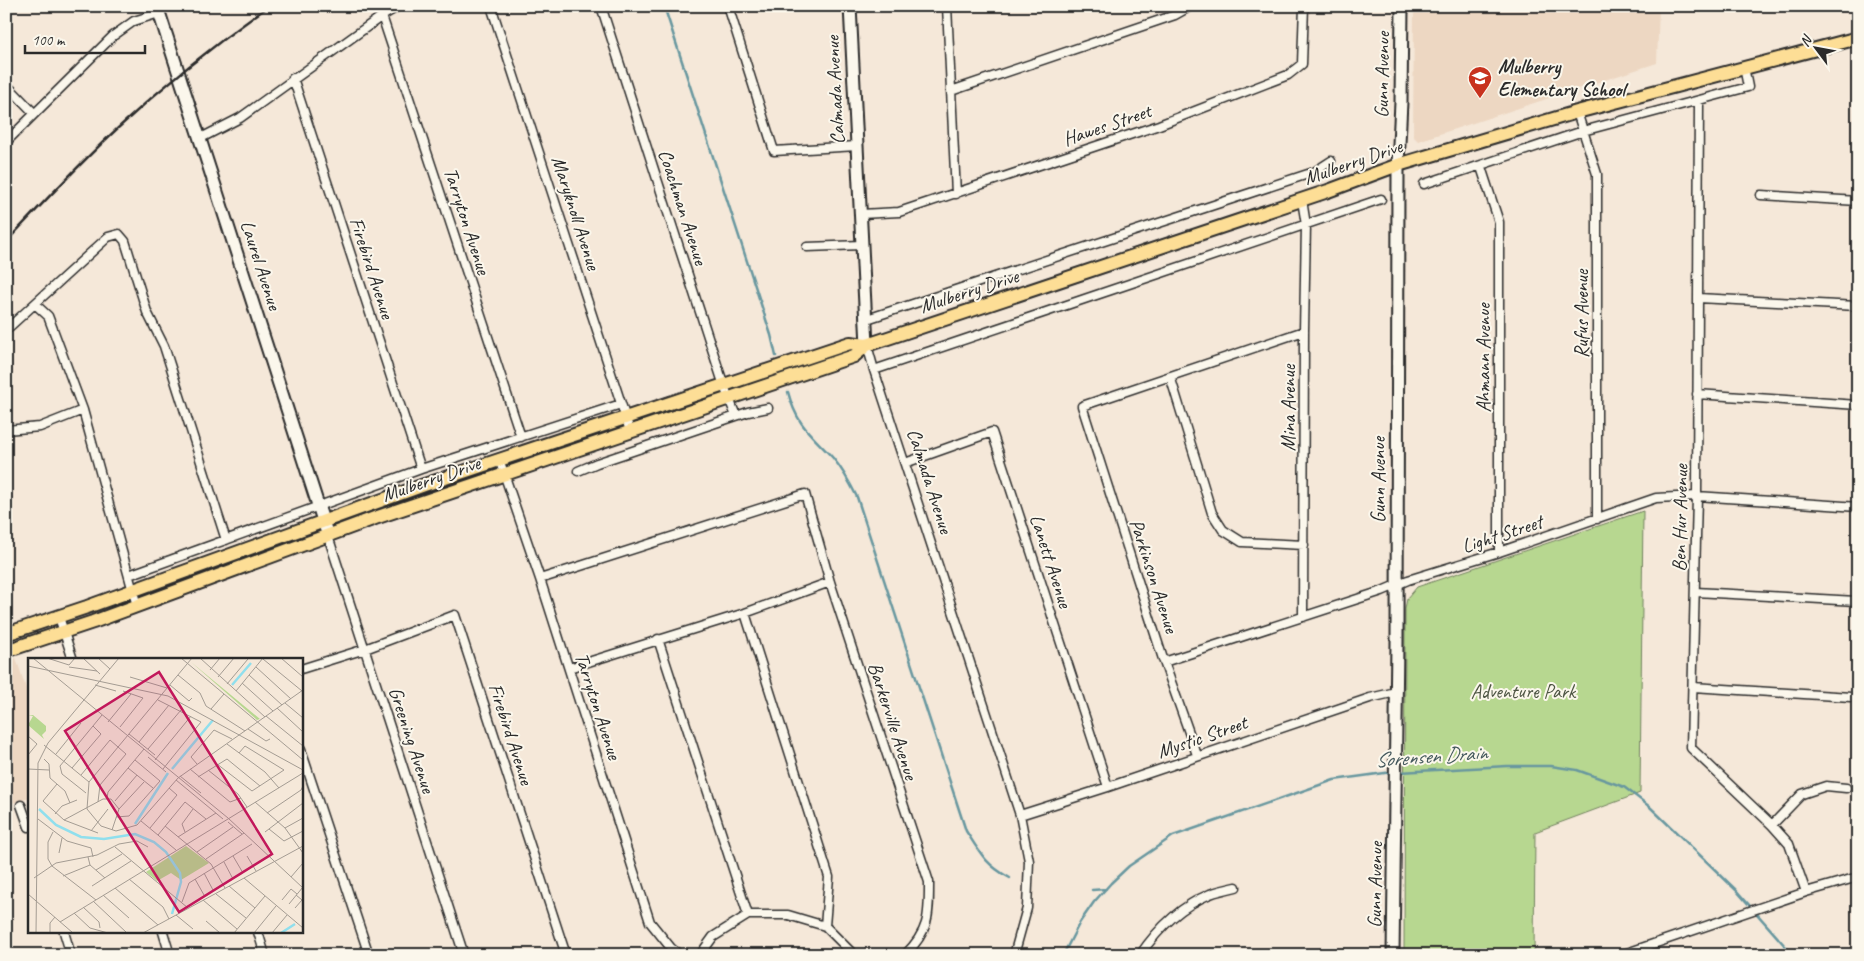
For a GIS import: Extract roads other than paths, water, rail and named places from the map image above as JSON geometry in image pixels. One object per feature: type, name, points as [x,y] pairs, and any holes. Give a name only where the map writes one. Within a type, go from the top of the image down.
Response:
[{"type":"main road","name":"Mulberry Drive","points":[[6,634],[133,591],[499,459],[625,417],[726,392],[854,356],[868,344],[1302,200],[1398,165],[1577,112],[1858,38]]},
{"type":"main road","name":"Mulberry Drive","points":[[6,651],[630,431],[726,392]]},
{"type":"street","points":[[201,138],[240,118],[293,78],[399,6]]},
{"type":"street","name":"Maryknoll Avenue","points":[[491,6],[630,431]]},
{"type":"street","name":"Coachman Avenue","points":[[601,6],[726,392],[736,416]]},
{"type":"street","points":[[728,6],[774,151],[857,146]]},
{"type":"street","name":"Calmada Avenue","points":[[850,6],[868,344],[874,370],[1020,814],[1029,861],[1027,908],[1014,955]]},
{"type":"street","points":[[947,6],[956,194]]},
{"type":"street","points":[[951,91],[1175,15],[1191,6]]},
{"type":"street","name":"Hawes Street","points":[[861,214],[899,212],[956,194],[1159,125],[1288,75],[1302,64],[1304,6]]},
{"type":"street","name":"Gunn Avenue","points":[[1393,955],[1397,585],[1398,165],[1402,6]]},
{"type":"street","points":[[6,142],[114,36],[134,21],[158,9]]},
{"type":"street","name":"Laurel Avenue","points":[[158,9],[328,536]]},
{"type":"street","name":"Tarryton Avenue","points":[[382,16],[521,437]]},
{"type":"street","points":[[1424,184],[1584,132],[1748,87],[1744,67]]},
{"type":"street","name":"Firebird Avenue","points":[[293,78],[421,468]]},
{"type":"street","points":[[6,84],[34,113]]},
{"type":"street","name":"Ben Hur Avenue","points":[[1699,101],[1696,592],[1691,748],[1772,825],[1789,844],[1806,892]]},
{"type":"street","name":"Rufus Avenue","points":[[1577,112],[1597,174],[1597,519]]},
{"type":"street","points":[[867,319],[1314,172],[1330,161]]},
{"type":"street","name":"Ahmann Avenue","points":[[1481,167],[1499,222],[1499,552]]},
{"type":"street","points":[[1761,195],[1858,201]]},
{"type":"street","points":[[874,370],[1381,199]]},
{"type":"street","name":"Mina Avenue","points":[[1302,200],[1306,225],[1303,617]]},
{"type":"street","points":[[6,330],[108,237],[119,234],[126,241],[147,312],[164,346],[226,540]]},
{"type":"street","points":[[807,247],[862,245]]},
{"type":"street","points":[[1698,298],[1858,306]]},
{"type":"street","points":[[35,304],[48,316],[83,410],[136,606]]},
{"type":"street","points":[[1304,331],[1170,376],[1212,513],[1223,530],[1242,542],[1304,545]]},
{"type":"street","name":"Parkinson Avenue","points":[[1170,376],[1082,406],[1164,662],[1197,756]]},
{"type":"street","points":[[1697,394],[1858,405]]},
{"type":"street","points":[[129,575],[421,468],[621,404]]},
{"type":"street","points":[[578,471],[597,462],[736,416],[768,408]]},
{"type":"street","points":[[6,430],[40,427],[83,410]]},
{"type":"street","name":"Lanett Avenue","points":[[905,463],[992,432],[1108,787]]},
{"type":"street","name":"Tarryton Avenue","points":[[499,459],[569,668],[650,922],[671,948],[680,955]]},
{"type":"street","name":"Barkerville Avenue","points":[[540,580],[805,494],[830,582],[929,882],[929,914],[921,936],[906,955]]},
{"type":"street","name":"Light Street","points":[[1164,662],[1303,617],[1408,580],[1499,552],[1656,498],[1697,496],[1858,507]]},
{"type":"street","name":"Greening Avenue","points":[[328,536],[464,955]]},
{"type":"street","points":[[569,668],[745,613],[830,582]]},
{"type":"street","points":[[1696,592],[1856,601]]},
{"type":"street","points":[[745,613],[829,877],[825,926]]},
{"type":"street","name":"Firebird Avenue","points":[[365,649],[455,615],[566,955]]},
{"type":"street","points":[[59,617],[72,658]]},
{"type":"street","points":[[658,639],[748,915]]},
{"type":"street","points":[[302,669],[365,649]]},
{"type":"street","points":[[1693,687],[1851,696]]},
{"type":"street","name":"Mystic Street","points":[[1020,814],[1108,787],[1370,698],[1396,692]]},
{"type":"street","points":[[302,753],[369,955]]},
{"type":"street","points":[[1772,825],[1802,794],[1826,786],[1846,788]]},
{"type":"street","points":[[24,809],[28,823]]},
{"type":"street","points":[[1621,955],[1858,876]]},
{"type":"street","points":[[1140,955],[1148,942],[1165,924],[1187,907],[1210,894],[1236,887]]},
{"type":"street","points":[[700,955],[713,937],[748,915],[788,915],[825,926],[854,955]]},
{"type":"street","points":[[65,934],[71,955]]},
{"type":"street","points":[[164,934],[170,955]]},
{"type":"street","points":[[259,934],[265,955]]},
{"type":"waterway","points":[[664,6],[771,335],[776,356]]},
{"type":"waterway","points":[[788,392],[800,421],[811,436],[837,463],[857,497],[966,831],[989,863],[1010,878]]},
{"type":"waterway","name":"Sorensen Drain","points":[[1400,772],[1507,766],[1551,766],[1577,770],[1624,787],[1650,807],[1736,890],[1793,955]]},
{"type":"waterway","name":"Sorensen Drain","points":[[1063,955],[1080,922],[1111,883],[1129,866],[1173,836],[1334,780],[1392,772]]},
{"type":"waterway","points":[[1092,890],[1106,889]]},
{"type":"railway","points":[[6,242],[75,170],[136,112],[191,64],[269,6]]},
{"type":"place","name":"Mulberry Elementary School","points":[[1480,99]]},
{"type":"park label","name":"Adventure Park","points":[[1523,691]]}]
